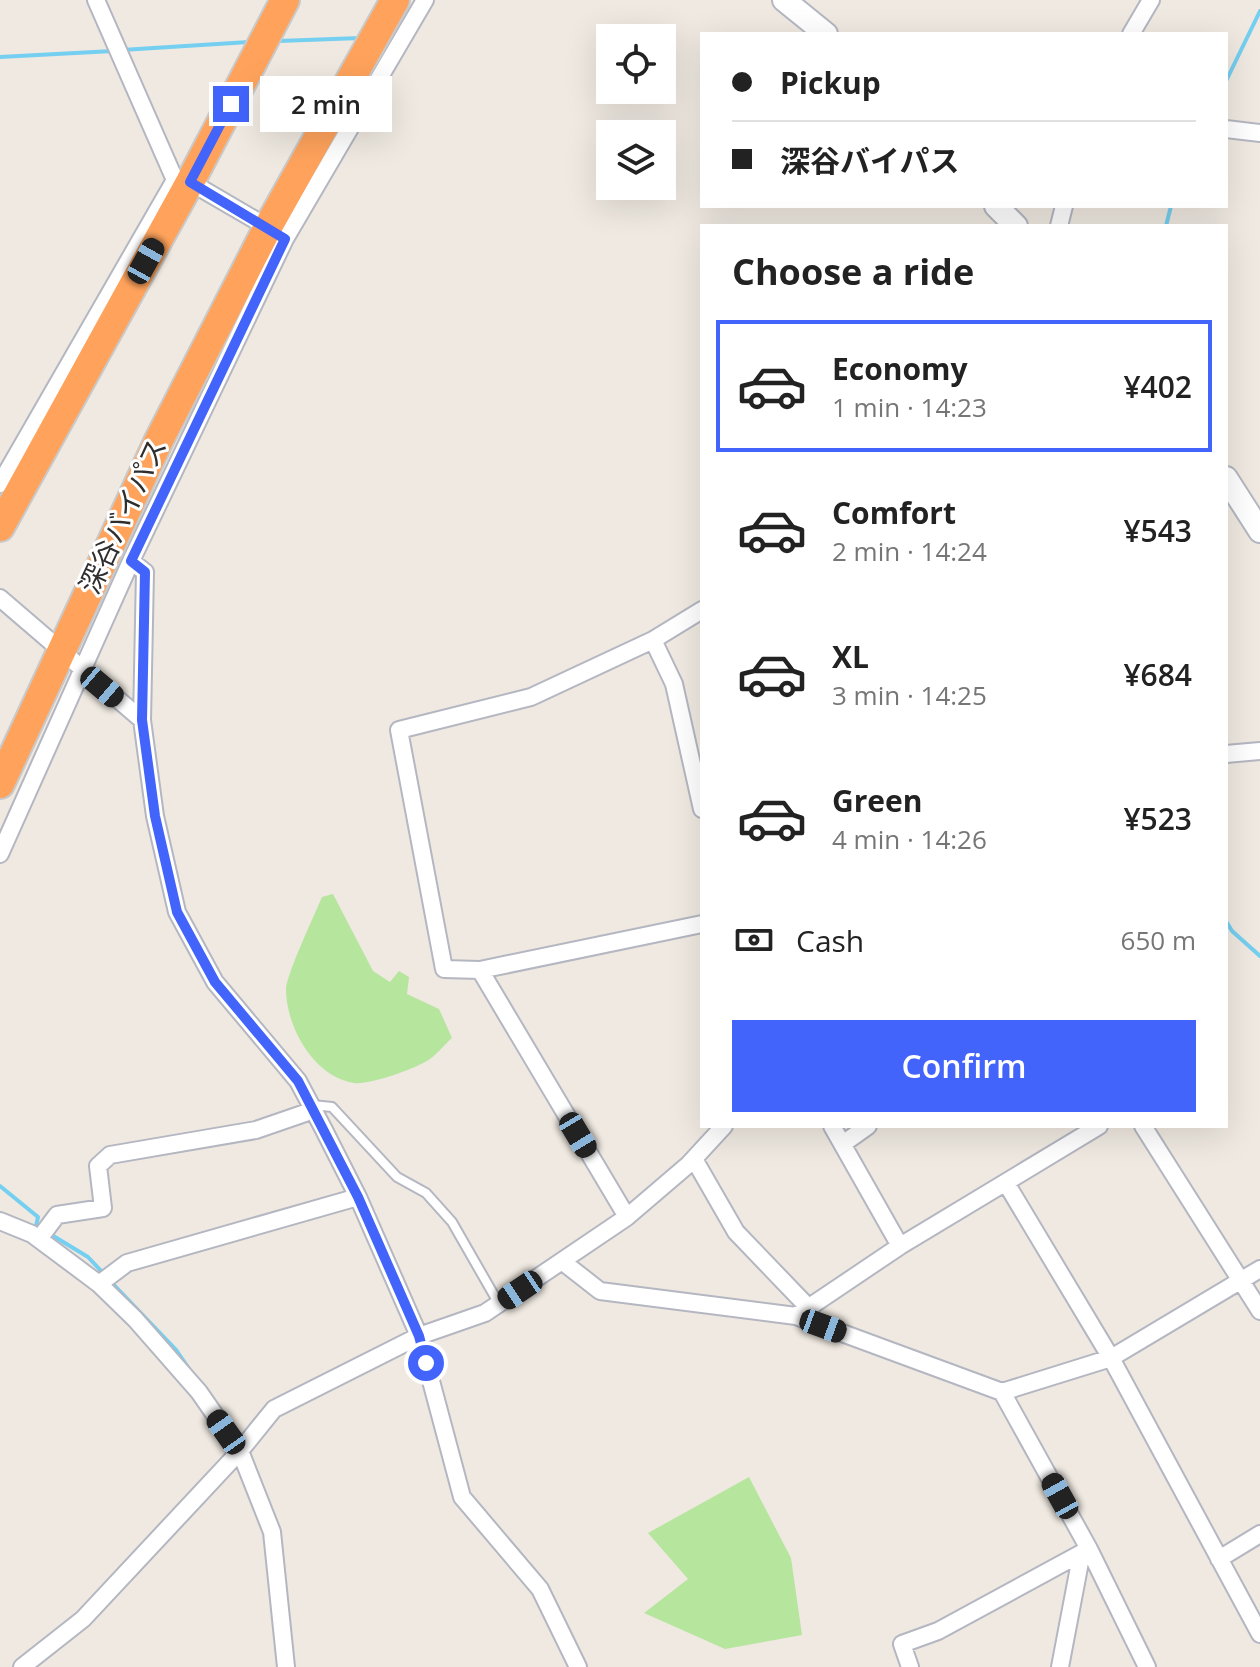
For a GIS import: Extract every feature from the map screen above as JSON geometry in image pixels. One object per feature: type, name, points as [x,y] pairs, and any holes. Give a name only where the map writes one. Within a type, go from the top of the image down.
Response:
[{"type":"highway","points":[[0,527],[183,181],[271,27],[294,9],[300,0]]},
{"type":"highway","name":"深谷バイパス","points":[[0,784],[159,440],[277,233],[395,0]]},
{"type":"main road","points":[[784,0],[824,32]]},
{"type":"main road","points":[[998,208],[1014,224]]},
{"type":"main road","points":[[1228,481],[1260,531]]},
{"type":"street","points":[[96,0],[183,181],[277,233]]},
{"type":"street","points":[[0,854],[277,233],[425,0]]},
{"type":"street","points":[[1132,32],[1151,0]]},
{"type":"street","points":[[1228,129],[1260,133]]},
{"type":"street","points":[[0,484],[183,181]]},
{"type":"street","points":[[131,561],[145,572],[142,720],[155,816],[177,912],[215,982],[298,1081],[358,1197],[419,1336],[462,1497],[540,1589],[578,1667]]},
{"type":"street","points":[[0,598],[142,720]]},
{"type":"street","points":[[700,611],[653,640],[531,697],[399,730],[444,969],[480,970],[700,924]]},
{"type":"street","points":[[653,640],[674,684],[699,781]]},
{"type":"street","points":[[1228,754],[1260,751]]},
{"type":"street","points":[[480,970],[627,1217]]},
{"type":"street","points":[[39,1239],[57,1215],[103,1208],[98,1166],[110,1155],[256,1130],[312,1108]]},
{"type":"street","points":[[22,1667],[83,1619],[240,1451],[274,1409],[419,1336],[485,1313],[627,1217],[694,1159],[722,1128]]},
{"type":"street","points":[[833,1128],[900,1246]]},
{"type":"street","points":[[844,1143],[865,1128]]},
{"type":"street","points":[[802,1312],[900,1246],[1096,1128]]},
{"type":"street","points":[[1144,1128],[1260,1311]]},
{"type":"street","points":[[694,1159],[736,1232],[802,1312]]},
{"type":"street","points":[[1006,1183],[1111,1358],[1260,1634]]},
{"type":"street","points":[[100,1284],[127,1263],[358,1197]]},
{"type":"street","points":[[0,1221],[39,1239],[100,1284],[199,1392],[240,1451],[272,1532],[286,1667]]},
{"type":"street","points":[[563,1262],[600,1291],[802,1312],[1002,1392],[1111,1358],[1260,1269]]},
{"type":"street","points":[[1002,1392],[1089,1549],[1147,1667]]},
{"type":"street","points":[[1219,1559],[1260,1534]]},
{"type":"street","points":[[910,1667],[902,1644],[938,1631],[1089,1549]]},
{"type":"street","points":[[1060,1667],[1080,1562],[1089,1549]]},
{"type":"lane","points":[[312,1108],[332,1107],[397,1177],[426,1193],[452,1222],[499,1304]]},
{"type":"green space","points":[[333,894],[373,971],[390,982],[399,971],[409,977],[407,994],[439,1009],[452,1038],[425,1062],[390,1076],[354,1083],[326,1071],[315,1061],[297,1034],[287,1004],[288,981],[322,897]]},
{"type":"green space","points":[[749,1477],[791,1558],[802,1635],[725,1649],[644,1613],[688,1579],[648,1533]]},
{"type":"waterway","points":[[1228,77],[1260,11]]},
{"type":"waterway","points":[[278,41],[361,38]]},
{"type":"waterway","points":[[122,50],[249,42]]},
{"type":"waterway","points":[[0,57],[113,51]]},
{"type":"waterway","points":[[1166,224],[1170,208]]},
{"type":"waterway","points":[[1228,924],[1260,956]]},
{"type":"waterway","points":[[0,1186],[38,1217],[36,1226],[43,1230]]},
{"type":"waterway","points":[[50,1234],[88,1257],[104,1274]]},
{"type":"waterway","points":[[110,1281],[176,1350],[189,1369]]},
{"type":"route","points":[[231,104],[190,182],[285,239],[131,561],[145,572],[142,720],[155,816],[177,912],[215,982],[298,1081],[358,1197],[419,1336],[426,1363]]}]
